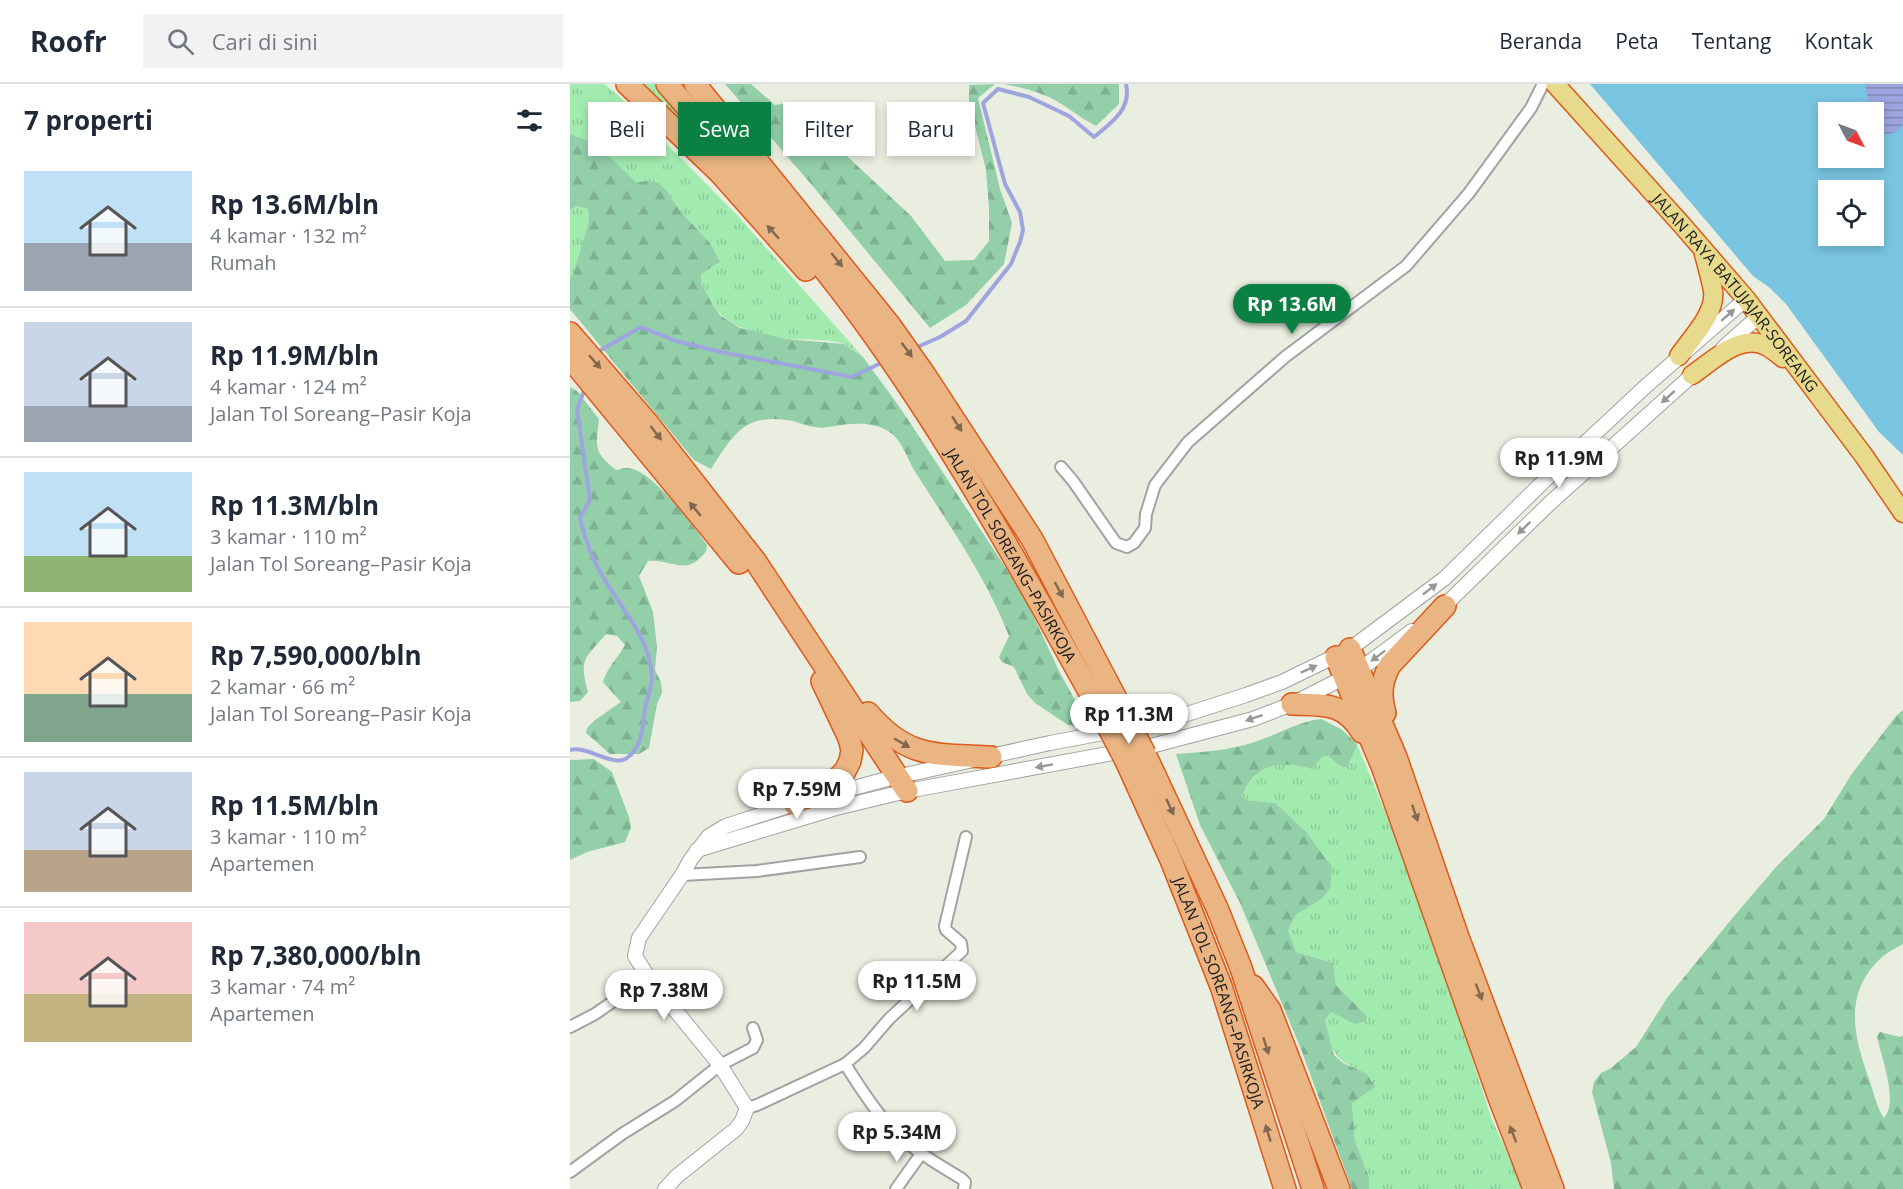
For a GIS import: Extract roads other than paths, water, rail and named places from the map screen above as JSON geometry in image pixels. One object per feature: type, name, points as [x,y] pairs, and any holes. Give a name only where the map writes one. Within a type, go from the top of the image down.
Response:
[{"type":"highway","points":[[627,84],[720,173],[877,333]]},
{"type":"highway","points":[[667,84],[877,333]]},
{"type":"highway","points":[[695,84],[877,333]]},
{"type":"highway","name":"JALAN RAYA BATUJAJAR-SOREANG","points":[[1555,84],[1746,299],[1903,513]]},
{"type":"highway","points":[[1679,356],[1707,316],[1713,303],[1713,291],[1702,250]]},
{"type":"highway","name":"JALAN TOL SOREANG–PASIRKOJA","points":[[877,333],[912,379],[1011,550],[1111,711],[1217,908],[1240,968],[1313,1189]]},
{"type":"highway","points":[[571,334],[615,398],[744,570],[897,785]]},
{"type":"highway","points":[[1692,375],[1731,348],[1741,343],[1752,342],[1767,346],[1797,368]]},
{"type":"highway","points":[[570,358],[615,398],[756,562],[807,638],[897,785]]},
{"type":"highway","points":[[1445,606],[1390,664],[1386,672],[1381,696],[1389,762],[1498,1095],[1534,1189]]},
{"type":"highway","points":[[807,638],[873,719],[886,733],[906,746],[937,754],[991,757]]},
{"type":"highway","points":[[1343,653],[1389,762],[1458,938],[1553,1189]]},
{"type":"highway","points":[[794,804],[837,779],[845,771],[850,761],[852,750],[849,738],[821,680]]},
{"type":"highway","points":[[1293,704],[1328,705],[1346,712],[1389,762]]},
{"type":"highway","name":"JALAN TOL SOREANG–PASIRKOJA","points":[[1136,757],[1171,860],[1221,986],[1285,1189]]},
{"type":"highway","points":[[1240,968],[1270,1010],[1339,1189]]},
{"type":"street","points":[[1061,467],[1116,543],[1127,547],[1134,543],[1145,528],[1146,514],[1155,485],[1188,442],[1285,357],[1406,266],[1469,193],[1525,116],[1543,84]]},
{"type":"street","points":[[697,850],[836,808],[897,785],[991,757],[1181,716],[1246,695],[1343,653],[1445,578],[1542,483],[1679,356],[1746,299]]},
{"type":"street","points":[[747,1108],[720,1065],[648,977],[635,956],[636,946],[648,923],[697,850],[710,836],[726,826],[794,804],[897,785],[1151,746],[1252,719],[1293,704],[1352,674],[1445,606],[1550,503],[1759,316]]},
{"type":"street","points":[[747,1108],[845,1064],[864,1048],[889,1019],[962,951],[961,943],[946,930],[945,926],[966,837]]},
{"type":"street","points":[[682,875],[757,871],[860,856]]},
{"type":"street","points":[[570,1027],[595,1014],[648,977]]},
{"type":"street","points":[[570,1172],[622,1134],[675,1101],[720,1065],[753,1048],[757,1040],[753,1028]]},
{"type":"street","points":[[845,1064],[868,1100],[890,1128],[921,1154],[962,1179],[965,1182],[964,1189]]},
{"type":"street","points":[[665,1189],[689,1166],[731,1134],[742,1121],[747,1108]]},
{"type":"street","points":[[896,1189],[921,1154]]},
{"type":"waterway","points":[[915,348],[940,337],[966,321],[1011,264],[1020,242],[1023,230],[1020,212],[1005,184],[983,103],[998,89],[1029,97],[1069,116],[1094,137],[1119,115],[1126,101],[1126,84]]},
{"type":"waterway","points":[[597,356],[599,351],[641,327],[676,341],[721,352],[852,377],[883,362]]},
{"type":"waterway","points":[[570,750],[577,749],[615,760],[627,758],[636,748],[641,735],[652,676],[641,638],[597,566],[580,518],[590,500],[577,409],[585,388]]}]
